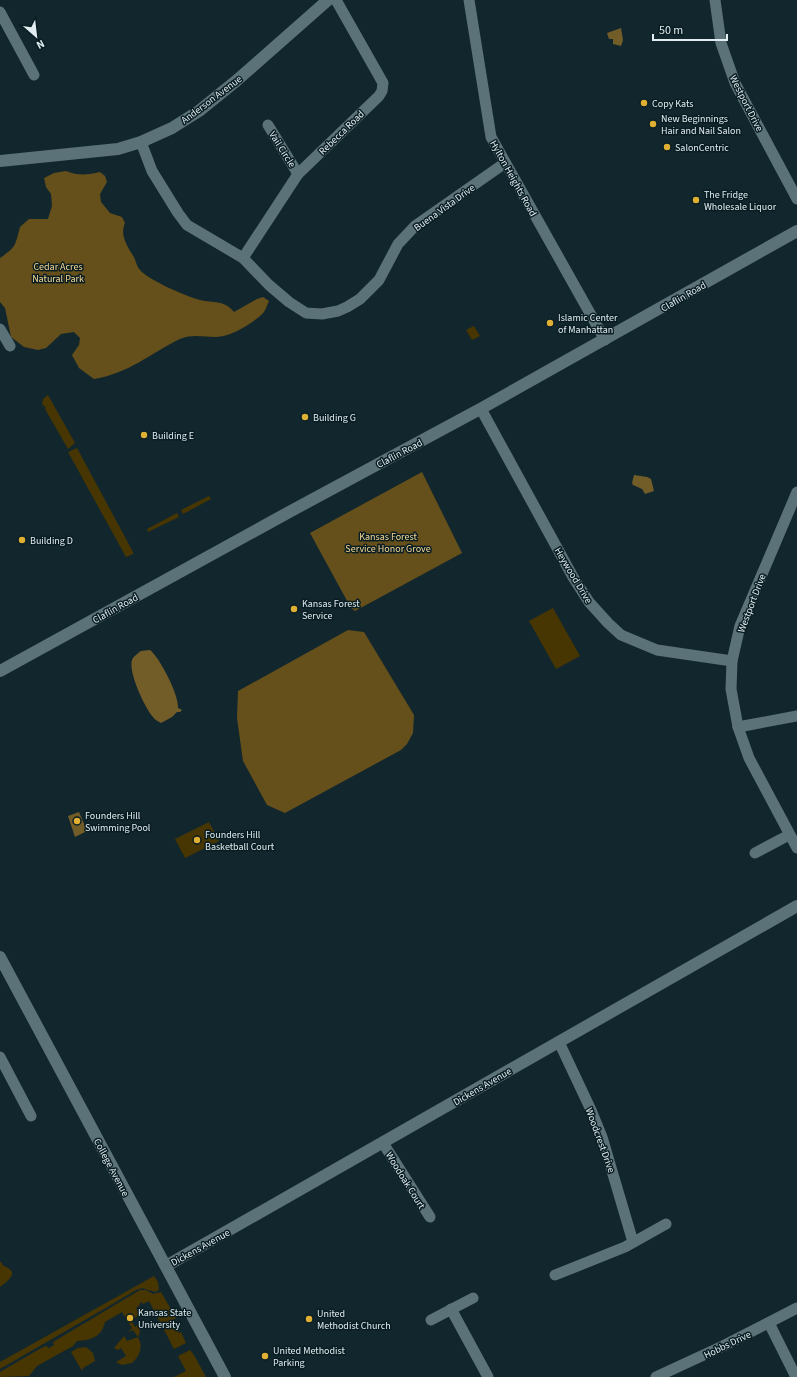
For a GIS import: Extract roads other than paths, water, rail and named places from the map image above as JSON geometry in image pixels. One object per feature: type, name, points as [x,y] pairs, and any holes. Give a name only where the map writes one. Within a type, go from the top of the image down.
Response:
[{"type":"street","name":"Anderson Avenue","points":[[0,162],[118,149],[141,142],[172,128],[199,111],[236,81],[328,0]]},
{"type":"street","name":"Rebecca Road","points":[[243,258],[298,174],[379,96],[382,91],[383,83],[336,0]]},
{"type":"street","name":"Hylton Heights Road","points":[[469,0],[492,137],[505,163],[605,340]]},
{"type":"street","name":"Westport Drive","points":[[715,0],[721,43],[735,83],[797,199]]},
{"type":"street","points":[[0,12],[34,76]]},
{"type":"street","name":"Vail Circle","points":[[268,125],[298,174]]},
{"type":"street","name":"Buena Vista Drive","points":[[141,142],[152,171],[187,226],[243,258],[269,285],[289,302],[306,313],[322,314],[338,311],[360,299],[378,280],[398,244],[415,226],[505,163]]},
{"type":"street","name":"Claflin Road","points":[[0,671],[298,507],[481,409],[797,231]]},
{"type":"street","points":[[0,329],[10,346]]},
{"type":"street","name":"Heywood Drive","points":[[481,409],[573,577],[589,602],[608,623],[621,635],[657,650],[732,661]]},
{"type":"street","name":"Westport Drive","points":[[797,492],[740,626],[732,661],[731,689],[738,727],[749,758],[797,848]]},
{"type":"street","points":[[738,727],[797,716]]},
{"type":"street","points":[[755,853],[789,834]]},
{"type":"street","name":"Dickens Avenue","points":[[166,1266],[797,906]]},
{"type":"street","name":"College Avenue","points":[[0,957],[225,1377]]},
{"type":"street","name":"Woodcrest Drive","points":[[559,1042],[602,1137],[633,1242]]},
{"type":"street","points":[[0,1057],[31,1116]]},
{"type":"street","name":"Woodoak Court","points":[[383,1143],[430,1217]]},
{"type":"street","points":[[555,1275],[617,1250],[666,1224]]},
{"type":"street","points":[[431,1320],[473,1298]]},
{"type":"street","name":"Hobbs Drive","points":[[656,1377],[797,1308]]},
{"type":"street","points":[[451,1309],[488,1377]]},
{"type":"street","points":[[769,1323],[796,1377]]},
{"type":"place","name":"Copy Kats","points":[[644,103]]},
{"type":"place","name":"New Beginnings Hair and Nail Salon","points":[[653,124]]},
{"type":"place","name":"SalonCentric","points":[[667,147]]},
{"type":"place","name":"The Fridge Wholesale Liquor","points":[[696,200]]},
{"type":"place","name":"Islamic Center of Manhattan","points":[[550,323]]},
{"type":"place","name":"Building G","points":[[305,417]]},
{"type":"place","name":"Building E","points":[[144,435]]},
{"type":"place","name":"Building D","points":[[22,540]]},
{"type":"place","name":"Kansas Forest Service","points":[[294,609]]},
{"type":"place","name":"Founders Hill Swimming Pool","points":[[77,821]]},
{"type":"place","name":"Founders Hill Basketball Court","points":[[197,840]]},
{"type":"place","name":"Kansas State University","points":[[130,1318]]},
{"type":"place","name":"United Methodist Church","points":[[309,1319]]},
{"type":"place","name":"United Methodist Parking","points":[[265,1356]]},
{"type":"park label","name":"Cedar Acres Natural Park","points":[[58,272]]},
{"type":"park label","name":"Kansas Forest Service Honor Grove","points":[[388,542]]}]
